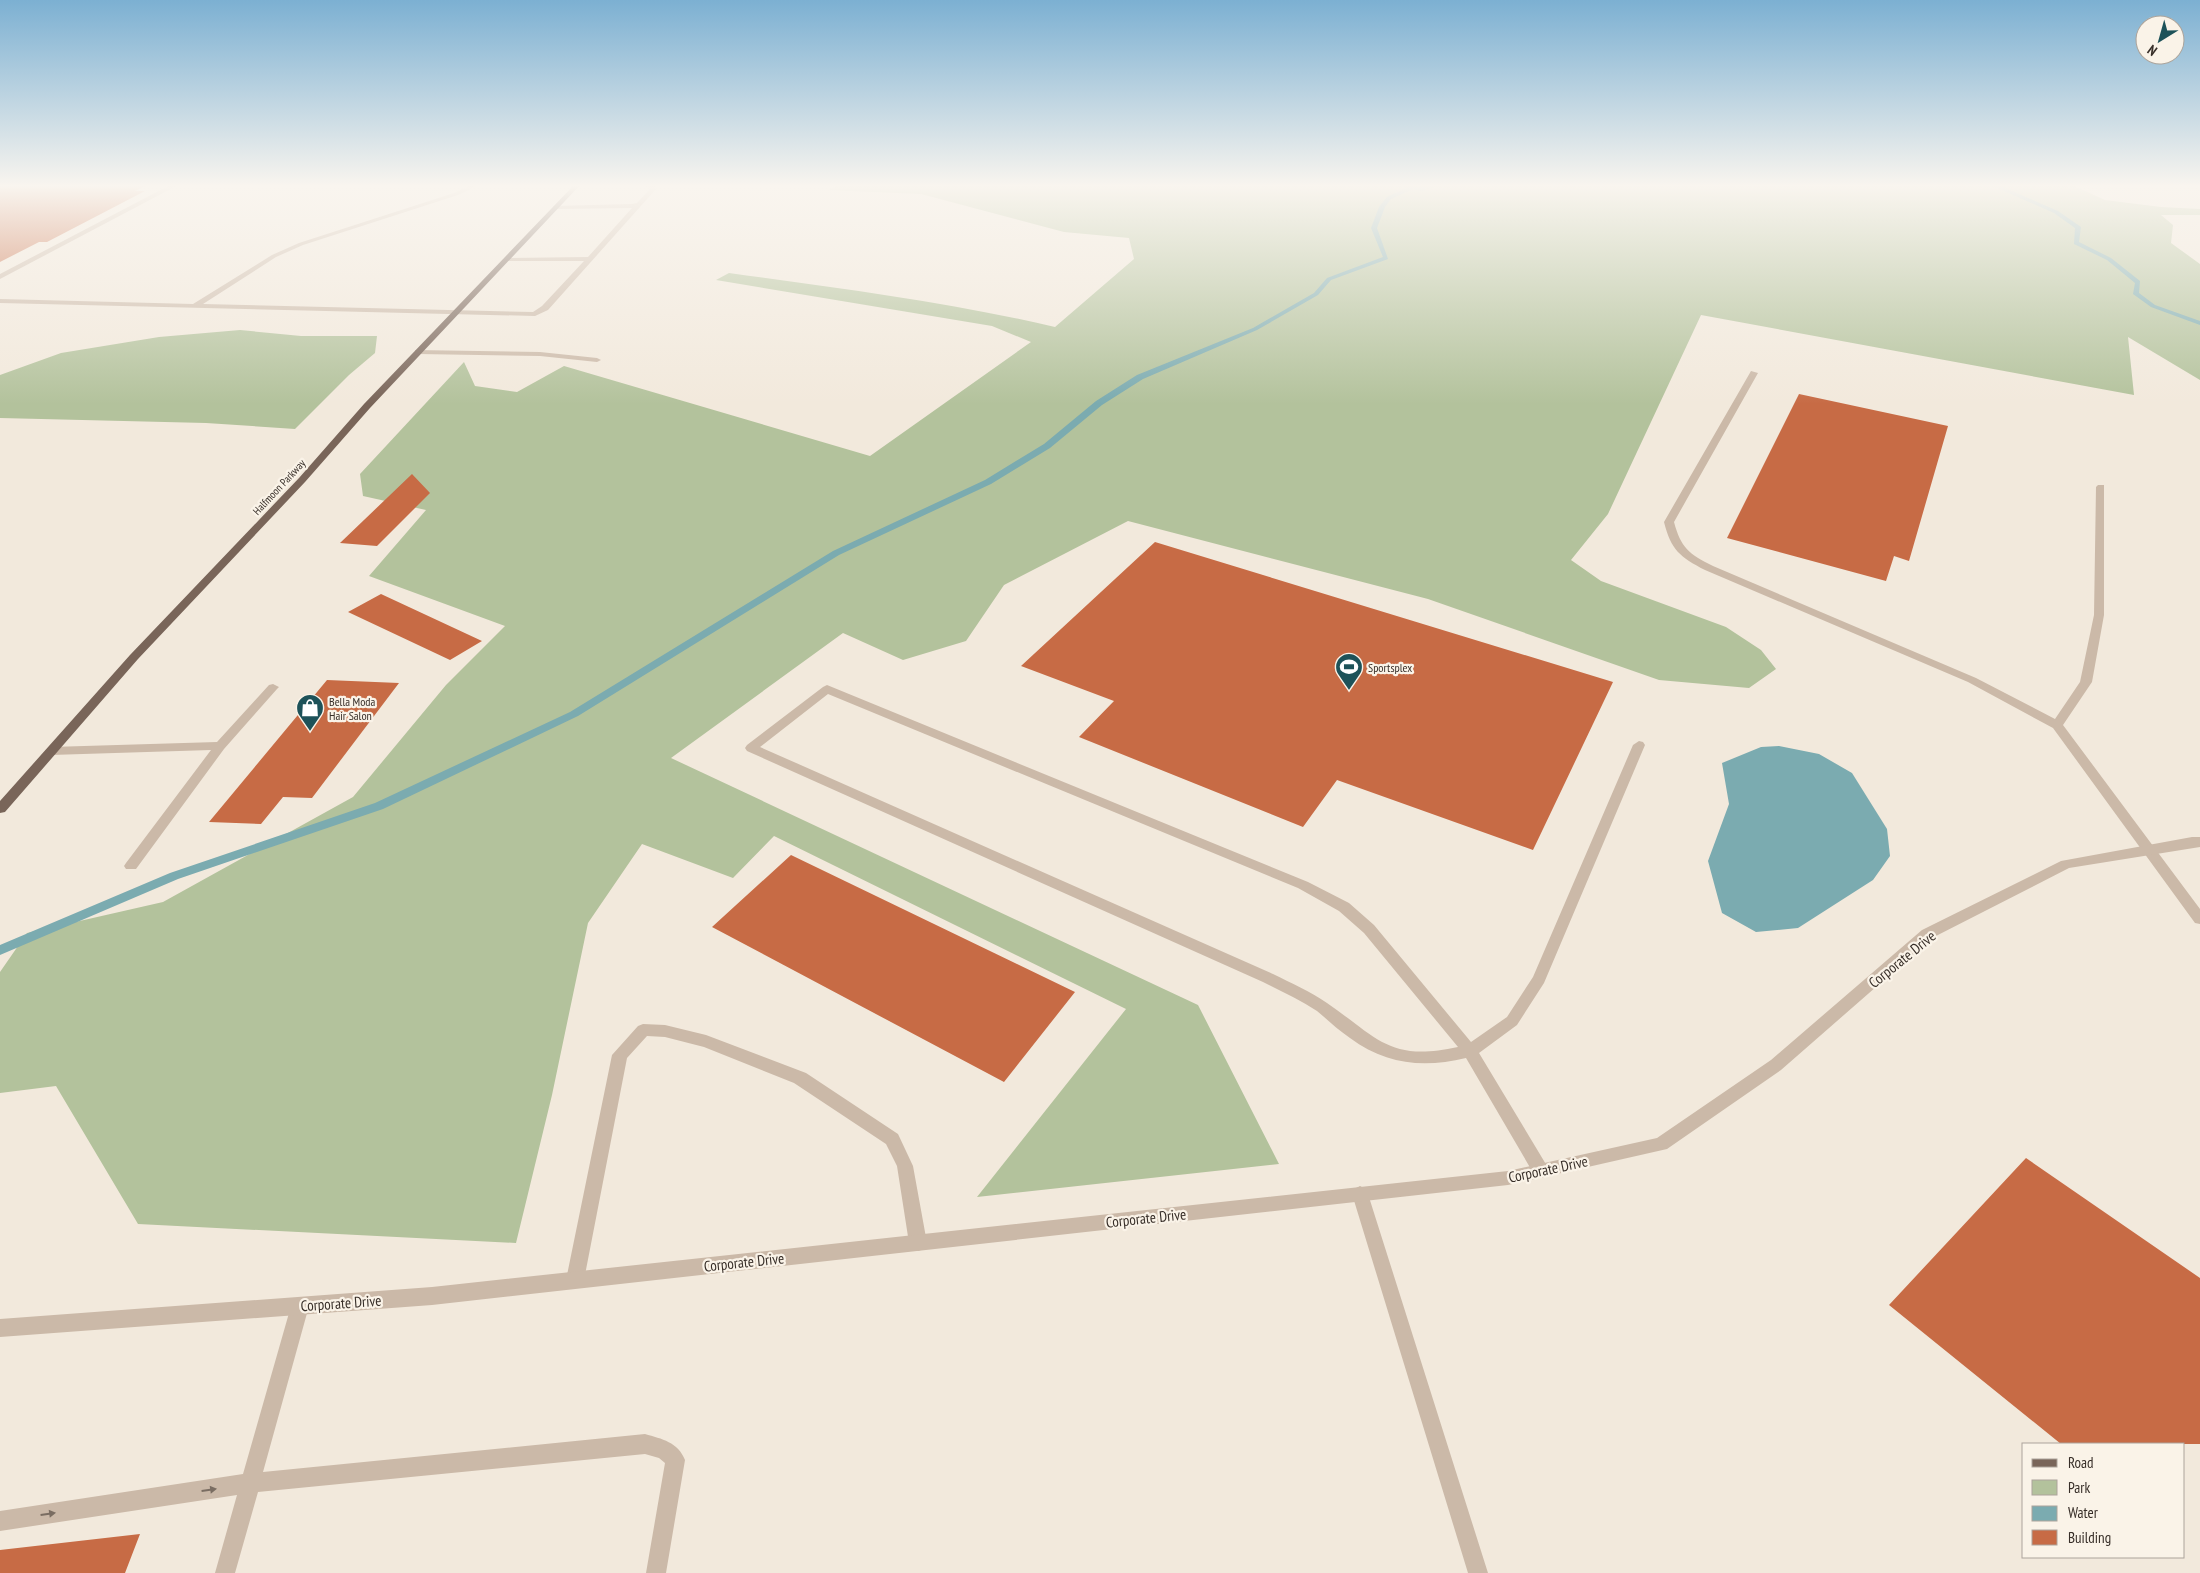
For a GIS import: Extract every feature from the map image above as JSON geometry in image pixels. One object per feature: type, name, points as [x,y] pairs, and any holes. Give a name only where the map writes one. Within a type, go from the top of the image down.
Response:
[{"type":"main road","name":"Halfmoon Parkway","points":[[0,809],[134,657],[302,480],[367,406],[507,259]]},
{"type":"street","points":[[0,277],[37,257]]},
{"type":"street","points":[[195,306],[272,257]]},
{"type":"street","points":[[507,259],[590,259]]},
{"type":"street","points":[[0,301],[525,315],[535,314],[545,308],[590,259]]},
{"type":"street","points":[[418,352],[540,354],[597,360]]},
{"type":"street","points":[[1754,372],[1669,522],[1674,542],[1686,556],[1709,568],[1972,680],[2057,725],[2200,919]]},
{"type":"street","points":[[2057,725],[2086,682],[2099,615],[2101,487]]},
{"type":"street","points":[[131,866],[220,746],[273,687]]},
{"type":"street","points":[[1541,1170],[1470,1051],[1369,929],[1344,907],[1303,885],[828,689],[751,748],[1268,978],[1320,1005],[1363,1040],[1392,1054],[1418,1060],[1442,1058],[1470,1051],[1512,1021],[1539,979],[1639,745]]},
{"type":"street","points":[[51,751],[220,746]]},
{"type":"street","name":"Corporate Drive","points":[[0,1328],[432,1296],[1508,1178],[1660,1144],[1776,1065],[1927,934],[2066,864],[2200,842]]},
{"type":"street","points":[[575,1280],[620,1055],[643,1030],[665,1031],[706,1041],[800,1078],[892,1139],[905,1166],[918,1243]]},
{"type":"street","points":[[1360,1194],[1408,1343],[1478,1573]]},
{"type":"street","points":[[225,1573],[300,1306]]},
{"type":"street","points":[[0,1521],[250,1483],[645,1444],[665,1450],[676,1460],[656,1573]]},
{"type":"green space","points":[[1134,257],[2191,257],[2200,264],[2200,380],[2128,337],[2134,395],[1701,315],[1608,514],[1571,560],[1601,581],[1726,627],[1761,650],[1776,669],[1749,688],[1659,680],[1428,599],[1128,521],[1004,585],[966,641],[903,660],[843,633],[671,758],[1198,1005],[1279,1164],[977,1197],[1126,1009],[774,836],[733,878],[642,844],[588,923],[552,1095],[516,1243],[138,1224],[56,1086],[0,1093],[0,972],[27,933],[163,902],[353,797],[446,685],[505,626],[369,576],[426,510],[363,496],[360,474],[464,362],[475,386],[517,392],[564,366],[870,456],[1031,342],[992,326],[716,280],[729,273],[811,284],[974,310],[1055,327]]},
{"type":"green space","points":[[240,330],[301,336],[377,336],[375,353],[349,375],[295,429],[206,423],[0,418],[0,375],[61,353],[159,337]]},
{"type":"water","points":[[1779,746],[1819,754],[1852,773],[1887,829],[1890,856],[1873,880],[1798,928],[1756,932],[1722,913],[1708,861],[1729,804],[1722,763],[1761,747]]},
{"type":"building","points":[[0,257],[9,257],[0,262]]},
{"type":"building","points":[[1799,394],[1948,426],[1909,561],[1894,556],[1886,581],[1727,538]]},
{"type":"building","points":[[412,474],[430,493],[377,546],[340,543]]},
{"type":"building","name":"Sportsplex","points":[[1155,542],[1613,682],[1533,850],[1337,780],[1303,827],[1079,737],[1114,701],[1021,666]]},
{"type":"building","points":[[381,594],[482,641],[450,660],[348,612]]},
{"type":"building","points":[[327,680],[399,683],[312,798],[283,797],[261,824],[209,822]]},
{"type":"building","points":[[791,855],[1075,992],[1004,1082],[712,927]]},
{"type":"building","points":[[2026,1158],[2200,1278],[2200,1444],[2060,1443],[1889,1305]]},
{"type":"building","points":[[140,1534],[125,1573],[0,1573],[0,1550]]},
{"type":"waterway","points":[[0,950],[174,876],[379,806],[574,714],[836,553],[988,482],[1047,446],[1099,403],[1140,377],[1255,329],[1316,294],[1329,279],[1386,257]]},
{"type":"waterway","points":[[2106,257],[2138,282],[2136,294],[2153,306],[2200,323]]},
{"type":"place","name":"Sportsplex","points":[[1349,691]]},
{"type":"place","name":"Bella Moda Hair Salon","points":[[310,732]]}]
